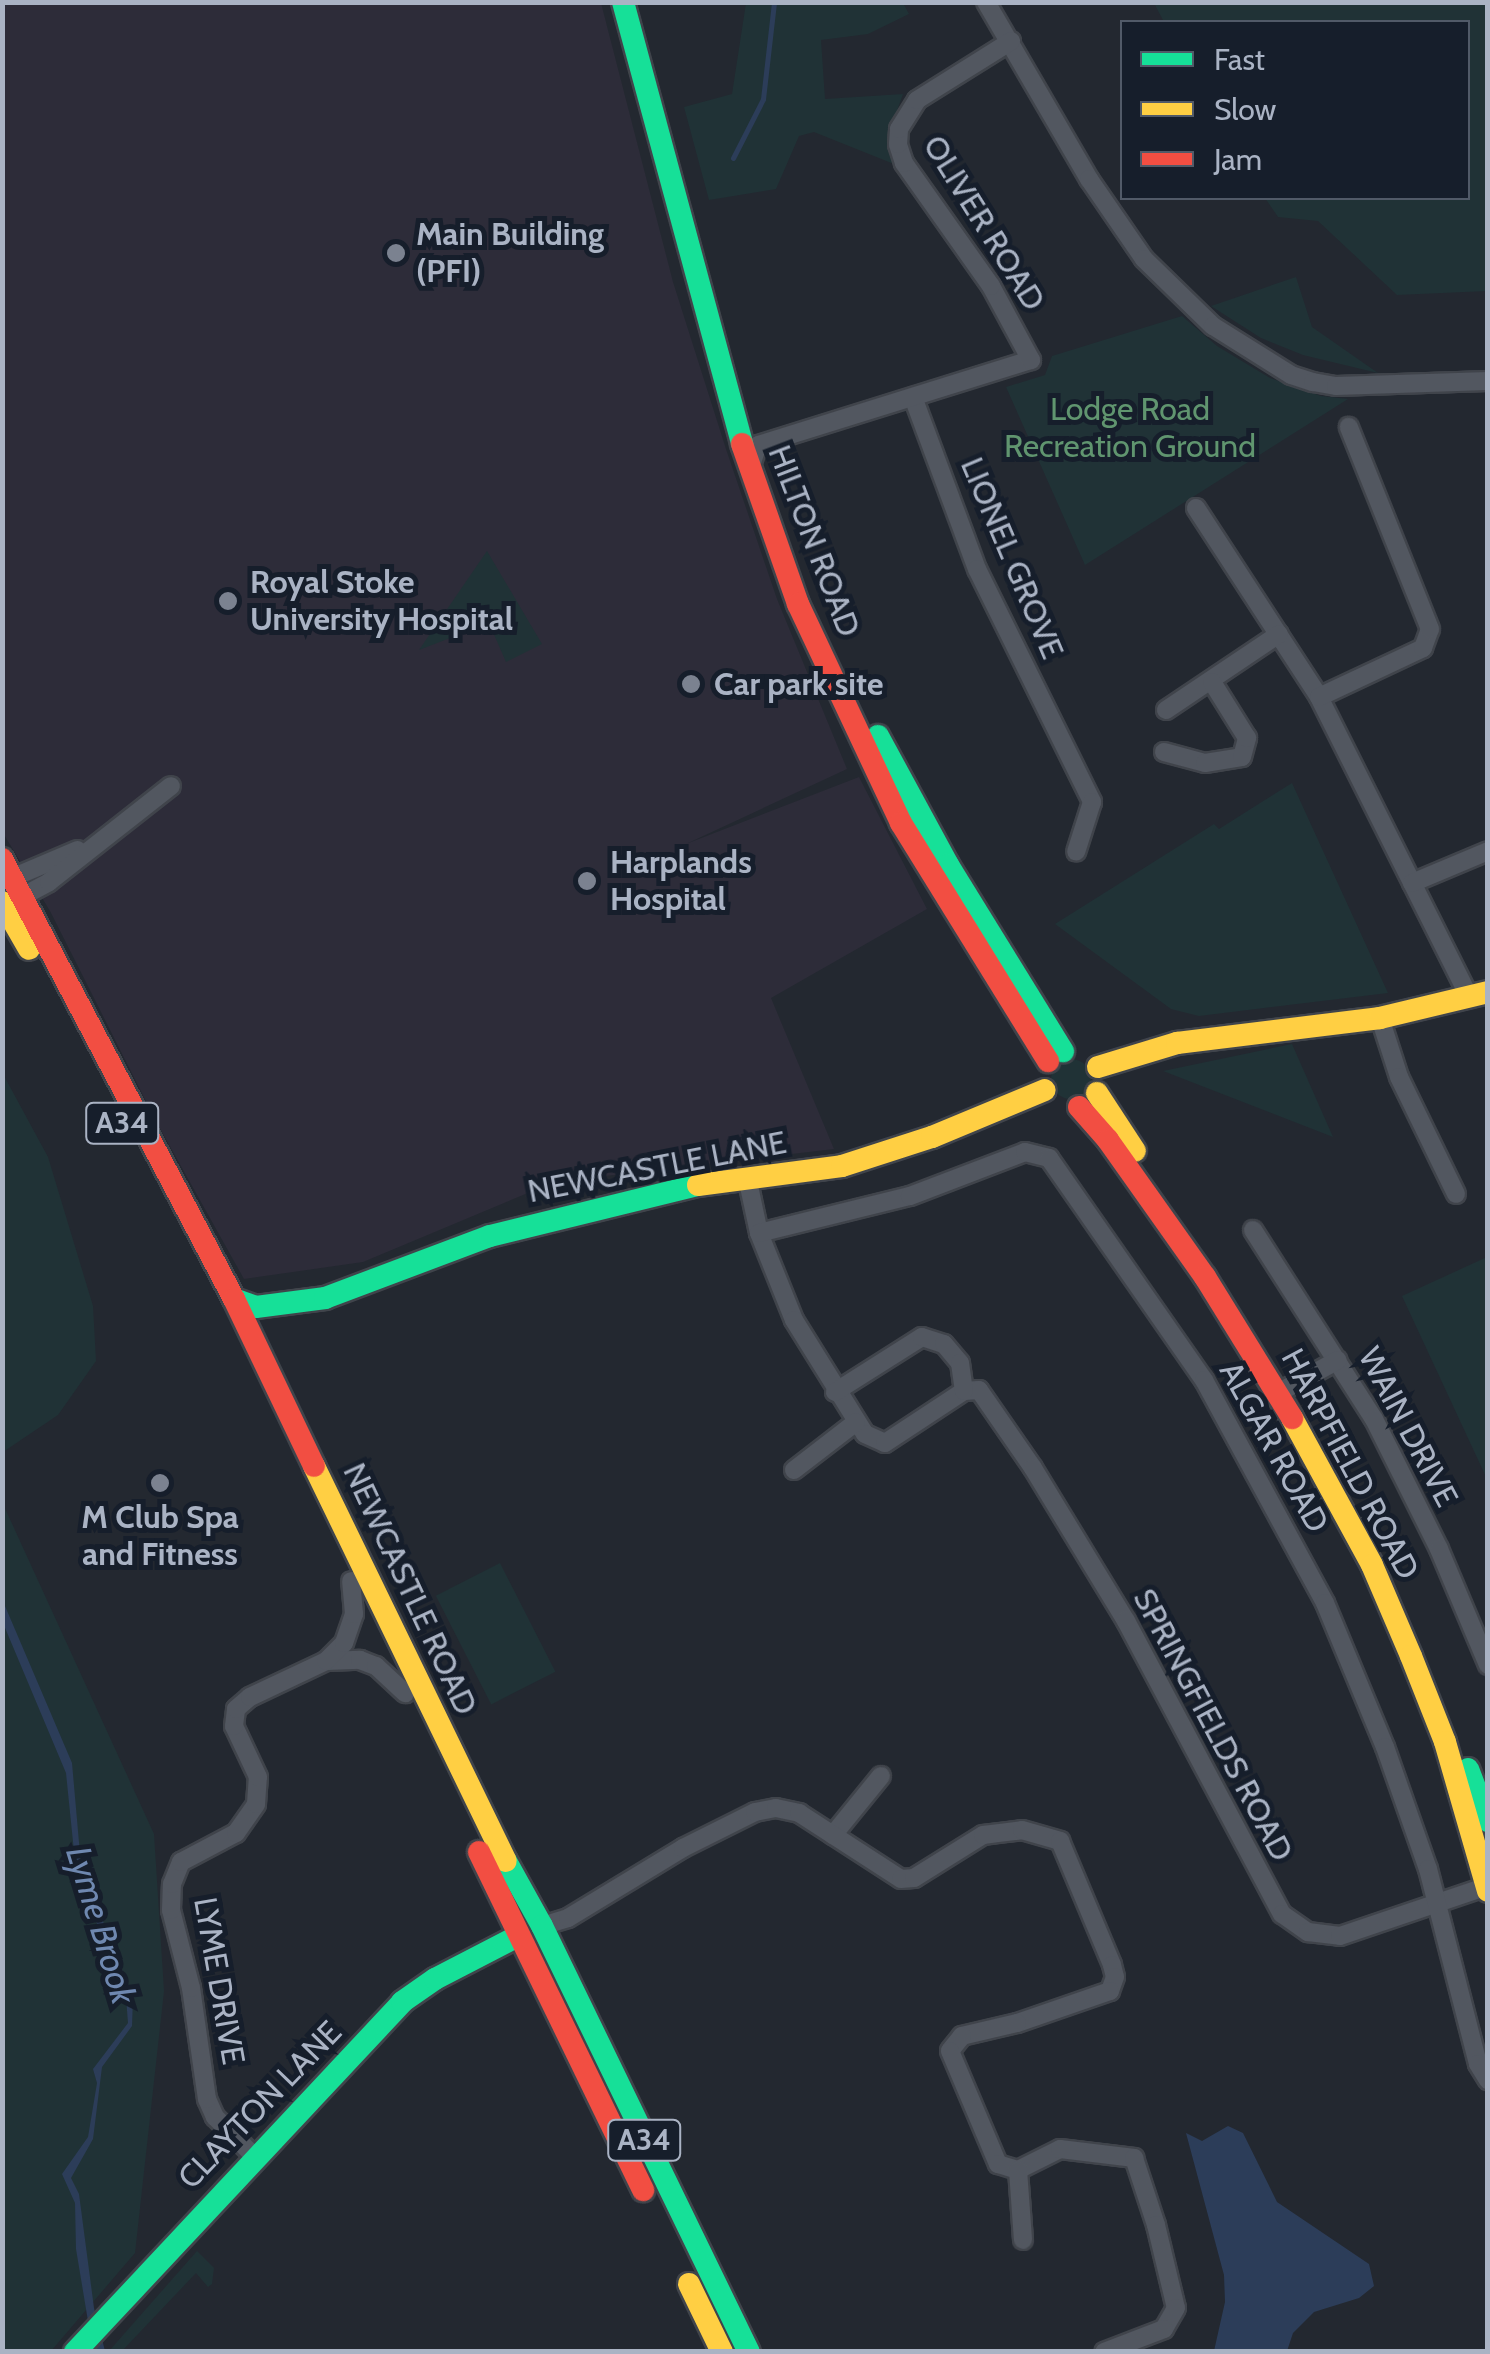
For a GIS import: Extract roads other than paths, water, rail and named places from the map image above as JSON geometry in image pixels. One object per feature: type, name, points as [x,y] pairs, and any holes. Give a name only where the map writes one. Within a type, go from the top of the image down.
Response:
[{"type":"main road","name":"HILTON ROAD","points":[[624,2],[728,405],[798,604],[901,823],[1056,1056]]},
{"type":"main road","name":"HILTON ROAD","points":[[640,2],[710,287],[800,566],[845,670],[948,865],[1056,1056]]},
{"type":"main road","name":"NEWCASTLE ROAD","points":[[8,886],[234,1300],[477,1809],[542,1926],[749,2352]]},
{"type":"main road","name":"NEWCASTLE ROAD","points":[[8,886],[232,1332],[652,2209]]},
{"type":"main road","points":[[1098,1067],[1178,1043],[1380,1018],[1478,994]]},
{"type":"main road","points":[[1084,1053],[1098,1067],[1088,1100],[1060,1105],[1045,1090],[1042,1075],[1056,1056],[1084,1053]]},
{"type":"main road","name":"NEWCASTLE LANE","points":[[234,1300],[256,1307],[325,1298],[490,1236],[565,1214],[747,1177],[842,1166],[932,1138],[1045,1090]]},
{"type":"main road","name":"HARPFIELD ROAD","points":[[1088,1100],[1284,1390],[1377,1551],[1488,1821]]},
{"type":"main road","points":[[256,1344],[280,1306]]},
{"type":"main road","name":"HARPFIELD ROAD","points":[[1284,1390],[1372,1564],[1403,1638],[1444,1742],[1487,1888]]},
{"type":"main road","name":"CLAYTON LANE","points":[[80,2345],[402,2002],[436,1979],[542,1926]]},
{"type":"main road","points":[[678,2262],[722,2352]]},
{"type":"main road","points":[[716,2290],[738,2352]]},
{"type":"street","points":[[986,2],[1089,178],[1144,260],[1213,326],[1276,366],[1313,382],[1336,386],[1488,382]]},
{"type":"street","name":"OLIVER ROAD","points":[[758,445],[1031,360],[991,286],[904,163],[898,144],[899,128],[916,100],[1011,42]]},
{"type":"street","name":"LIONEL GROVE","points":[[913,397],[977,569],[1092,802],[1074,842]]},
{"type":"street","points":[[1318,696],[1422,648],[1430,629],[1349,427]]},
{"type":"street","points":[[750,468],[758,445]]},
{"type":"street","points":[[1196,508],[1318,696],[1412,883],[1478,994]]},
{"type":"street","points":[[1166,710],[1279,634]]},
{"type":"street","points":[[1164,752],[1204,763],[1242,757],[1247,738],[1212,682]]},
{"type":"street","points":[[8,886],[49,882],[171,786]]},
{"type":"street","points":[[1412,883],[1488,851]]},
{"type":"street","points":[[1380,1018],[1399,1076],[1456,1194]]},
{"type":"street","name":"ALGAR ROAD","points":[[759,1232],[910,1196],[1025,1152],[1048,1158],[1204,1380],[1263,1483],[1340,1639],[1385,1746],[1438,1903],[1478,2064],[1488,2080]]},
{"type":"street","points":[[747,1177],[759,1232],[794,1320],[835,1392],[866,1434],[885,1443],[964,1391]]},
{"type":"street","name":"WAIN DRIVE","points":[[1254,1230],[1374,1419],[1438,1549],[1488,1666]]},
{"type":"street","name":"SPRINGFIELDS ROAD","points":[[835,1392],[922,1337],[944,1344],[960,1363],[964,1391],[979,1390],[1033,1468],[1116,1604],[1282,1914],[1308,1932],[1340,1936],[1487,1888]]},
{"type":"street","points":[[1284,1390],[1338,1360]]},
{"type":"street","points":[[794,1470],[856,1422]]},
{"type":"street","points":[[326,1662],[350,1634],[354,1614],[351,1581]]},
{"type":"street","name":"LYME DRIVE","points":[[255,2156],[215,2116],[207,2099],[192,1988],[171,1910],[172,1884],[181,1862],[236,1833],[256,1804],[258,1776],[234,1726],[236,1710],[250,1698],[326,1662],[360,1660],[376,1666],[405,1693]]},
{"type":"street","points":[[833,1836],[880,1776]]},
{"type":"street","points":[[542,1926],[568,1918],[682,1848],[755,1812],[776,1808],[799,1813],[902,1879],[914,1878],[982,1835],[1022,1830],[1060,1841],[1112,1964],[1115,1976],[1110,1991],[1018,2024],[962,2036],[950,2051],[998,2164],[1018,2170],[1060,2149],[1134,2158],[1156,2225],[1176,2308],[1164,2329],[1104,2352]]},
{"type":"street","points":[[1018,2170],[1023,2240]]},
{"type":"water","name":"Lyme Brook","points":[[2,1599],[72,1763],[81,1865],[133,1998],[132,2026],[102,2067],[93,2139],[71,2178],[79,2194],[94,2308],[105,2351],[93,2351],[76,2249],[75,2203],[62,2174],[88,2137],[97,2083],[93,2069],[128,2023],[126,1997],[76,1871],[66,1773],[3,1623]]},
{"type":"water","points":[[1228,2126],[1243,2133],[1277,2202],[1369,2264],[1374,2286],[1359,2298],[1314,2312],[1293,2333],[1287,2351],[1214,2351],[1225,2302],[1224,2275],[1186,2133],[1202,2141]]},
{"type":"waterway","points":[[733,158],[763,99],[774,2]]},
{"type":"place","name":"Main Building (PFI)","points":[[396,253]]},
{"type":"place","name":"Royal Stoke University Hospital","points":[[228,601]]},
{"type":"place","name":"Car park site","points":[[691,684]]},
{"type":"place","name":"Harplands Hospital","points":[[587,881]]},
{"type":"place","name":"M Club Spa and Fitness","points":[[160,1483]]},
{"type":"park label","name":"Lodge Road Recreation Ground","points":[[1130,428]]}]
